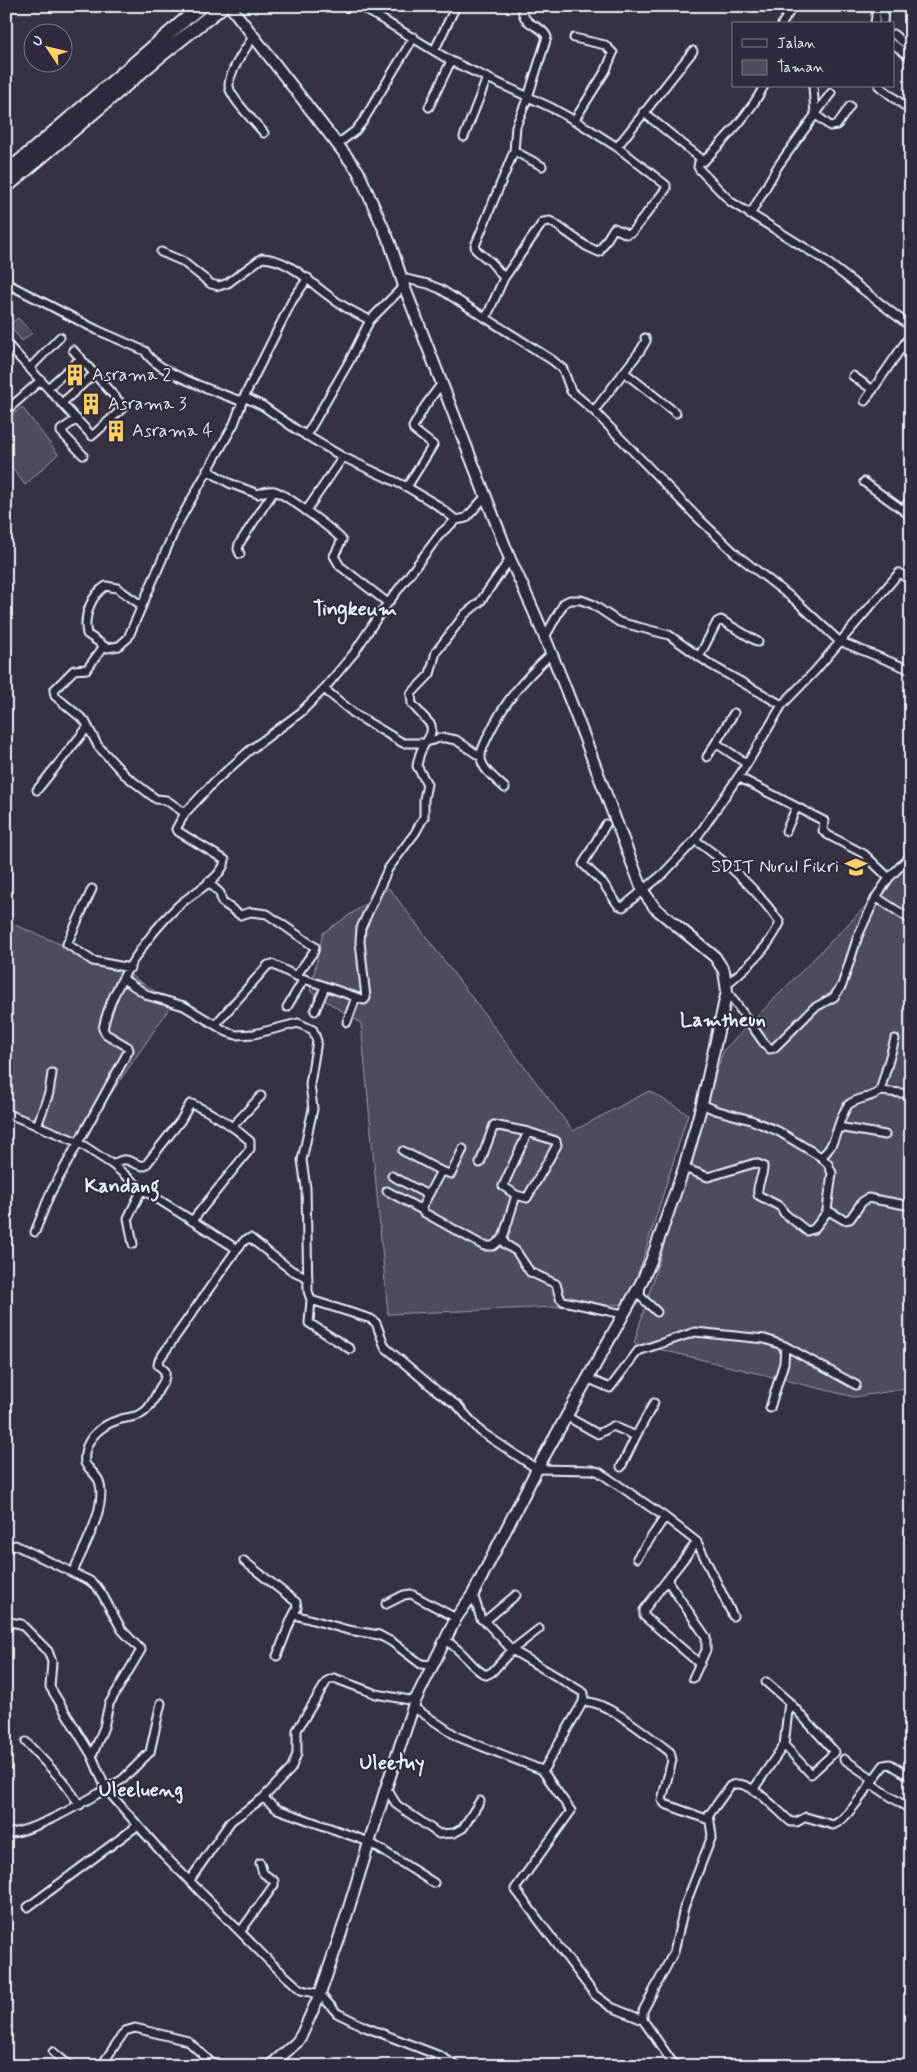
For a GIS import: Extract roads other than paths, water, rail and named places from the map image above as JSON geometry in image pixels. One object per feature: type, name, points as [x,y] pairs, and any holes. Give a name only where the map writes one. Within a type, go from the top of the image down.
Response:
[{"type":"highway","points":[[6,187],[137,68],[201,6]]},
{"type":"highway","points":[[6,173],[137,68],[223,6]]},
{"type":"street","points":[[230,6],[339,143],[358,170],[390,243],[403,282],[510,558],[551,654],[643,891],[655,908],[715,958],[724,971],[726,988],[702,1104],[684,1168],[651,1261],[641,1283],[586,1378],[537,1469],[473,1594],[456,1618],[414,1704],[320,1994],[297,2042],[270,2066]]},
{"type":"street","points":[[360,6],[451,61],[574,121],[617,148],[667,186],[632,232],[627,234],[614,228],[600,252],[586,246],[550,221],[544,222],[504,278],[486,318]]},
{"type":"street","points":[[434,50],[456,6]]},
{"type":"street","points":[[504,278],[491,262],[476,250],[475,246],[514,151],[516,126],[528,97],[547,37],[545,32],[523,17],[522,6]]},
{"type":"street","points":[[783,22],[793,6]]},
{"type":"street","points":[[876,22],[882,7]]},
{"type":"street","points":[[882,7],[883,22]]},
{"type":"street","points":[[894,35],[911,48]]},
{"type":"street","points":[[253,36],[233,71],[229,86],[234,99],[264,133]]},
{"type":"street","points":[[339,143],[355,131],[363,121],[414,37]]},
{"type":"street","points":[[574,38],[604,45],[613,53],[606,70],[574,121]]},
{"type":"street","points":[[894,45],[911,58]]},
{"type":"street","points":[[617,148],[643,112],[693,51]]},
{"type":"street","points":[[429,107],[451,61]]},
{"type":"street","points":[[464,137],[479,104],[487,78]]},
{"type":"street","points":[[763,88],[749,111],[704,161],[699,162],[698,167],[705,177],[731,202],[823,259],[911,327]]},
{"type":"street","points":[[813,88],[815,114]]},
{"type":"street","points":[[882,88],[911,111]]},
{"type":"street","points":[[750,215],[778,166],[831,94]]},
{"type":"street","points":[[815,114],[834,127],[850,106]]},
{"type":"street","points":[[643,112],[704,161]]},
{"type":"street","points":[[514,151],[542,166]]},
{"type":"street","points":[[161,252],[182,261],[211,284],[219,286],[228,283],[262,258],[273,258],[308,278],[341,305],[370,320]]},
{"type":"street","points":[[141,605],[117,588],[106,586],[99,591],[90,604],[87,634],[109,648],[119,646],[128,638],[181,517],[234,424],[244,397],[292,301],[308,278]]},
{"type":"street","points":[[403,282],[428,284],[440,289],[552,360],[563,369],[570,391],[594,412],[730,548],[803,607],[840,641],[911,670]]},
{"type":"street","points":[[306,436],[350,360],[370,320],[403,282]]},
{"type":"street","points":[[6,283],[97,330],[145,351],[149,359],[160,368],[240,401],[244,397]]},
{"type":"street","points":[[865,401],[911,334]]},
{"type":"street","points":[[30,368],[60,337]]},
{"type":"street","points":[[594,412],[640,351],[646,341],[645,338]]},
{"type":"street","points":[[6,343],[92,436],[124,407],[73,350]]},
{"type":"street","points":[[48,388],[81,358]]},
{"type":"street","points":[[624,372],[676,413]]},
{"type":"street","points":[[62,403],[94,374]]},
{"type":"street","points":[[853,376],[872,390]]},
{"type":"street","points":[[6,411],[41,380]]},
{"type":"street","points":[[407,487],[433,445],[414,430],[413,427],[425,406],[442,383]]},
{"type":"street","points":[[244,397],[270,410],[306,436],[343,457],[407,487],[437,505],[456,520]]},
{"type":"street","points":[[77,419],[61,430],[61,432],[83,455]]},
{"type":"street","points":[[306,511],[343,457]]},
{"type":"street","points":[[207,470],[258,494],[274,491],[306,511],[342,540],[334,556],[340,566],[388,603]]},
{"type":"street","points":[[864,482],[909,514]]},
{"type":"street","points":[[240,554],[238,544],[274,491]]},
{"type":"street","points":[[35,1232],[50,1194],[129,1050],[128,1047],[106,1034],[103,1029],[108,1011],[123,978],[162,922],[180,904],[223,868],[224,860],[177,830],[176,825],[214,782],[250,750],[300,713],[324,689],[354,653],[388,603],[441,533],[456,520],[466,518],[486,496]]},
{"type":"street","points":[[909,514],[905,508],[911,497]]},
{"type":"street","points":[[215,1025],[268,965],[275,964],[325,987],[364,1000],[366,998],[360,942],[361,928],[388,869],[424,817],[424,799],[427,784],[417,766],[426,742],[432,733],[431,726],[412,704],[411,694],[430,674],[436,652],[465,614],[480,602],[510,558]]},
{"type":"street","points":[[606,824],[583,864],[604,883],[620,907],[626,906],[695,840],[747,764],[782,705],[815,671],[899,573],[911,581]]},
{"type":"street","points":[[544,637],[564,603],[570,600],[581,600],[592,604],[619,622],[669,635],[698,656],[782,705]]},
{"type":"street","points":[[698,656],[717,622],[721,620],[758,642]]},
{"type":"street","points":[[104,646],[87,669],[74,670],[54,690],[55,696],[85,721],[98,746],[125,775],[156,799],[166,800],[185,813]]},
{"type":"street","points":[[480,756],[499,714],[529,673],[551,654]]},
{"type":"street","points":[[324,689],[356,715],[403,743],[426,742],[446,738],[456,740],[480,756],[487,769],[505,788]]},
{"type":"street","points":[[707,757],[734,713]]},
{"type":"street","points":[[38,790],[87,728]]},
{"type":"street","points":[[716,743],[747,764]]},
{"type":"street","points":[[738,777],[824,822],[823,831],[828,836],[864,854],[889,878]]},
{"type":"street","points":[[786,831],[796,808]]},
{"type":"street","points":[[695,840],[732,869],[772,910],[780,923],[773,938],[758,957],[726,988]]},
{"type":"street","points":[[726,988],[764,1043],[770,1049],[774,1048],[809,1012],[834,996],[842,985],[858,936],[876,897],[889,878],[911,855]]},
{"type":"street","points":[[208,882],[220,893],[222,902],[240,915],[251,912],[267,914],[315,947],[287,1007]]},
{"type":"street","points":[[92,889],[67,944],[92,961],[130,968]]},
{"type":"street","points":[[876,897],[911,920]]},
{"type":"street","points":[[123,978],[149,996],[184,1006],[236,1035],[244,1036],[298,1023],[309,1026],[315,1033],[317,1041],[310,1084],[313,1097],[312,1117],[302,1160],[306,1188],[308,1296],[311,1300],[309,1323],[350,1349]]},
{"type":"street","points":[[315,1011],[325,987]]},
{"type":"street","points":[[347,1022],[356,997]]},
{"type":"street","points":[[821,1157],[828,1151],[846,1109],[851,1102],[875,1095],[880,1090],[895,1039]]},
{"type":"street","points":[[37,1126],[49,1093],[52,1073]]},
{"type":"street","points":[[880,1090],[911,1094]]},
{"type":"street","points":[[232,1127],[261,1096]]},
{"type":"street","points":[[113,1165],[119,1160],[125,1159],[145,1166],[181,1120],[190,1104],[204,1109],[232,1127],[250,1140],[250,1149],[192,1221]]},
{"type":"street","points":[[684,1168],[708,1177],[755,1163],[763,1166],[757,1190],[758,1194],[781,1207],[784,1213],[807,1231],[814,1228],[828,1211],[828,1196],[832,1173],[828,1164],[821,1157],[778,1131],[746,1118],[715,1110],[702,1104]]},
{"type":"street","points":[[6,1114],[78,1142],[113,1165],[142,1189],[236,1248]]},
{"type":"street","points":[[480,1163],[494,1125],[528,1132],[556,1141],[557,1145],[527,1198],[516,1195],[503,1186],[528,1132]]},
{"type":"street","points":[[838,1127],[885,1135]]},
{"type":"street","points":[[404,1151],[441,1171],[451,1174],[463,1149]]},
{"type":"street","points":[[422,1210],[441,1171]]},
{"type":"street","points":[[392,1176],[428,1195]]},
{"type":"street","points":[[133,1244],[128,1218],[142,1189]]},
{"type":"street","points":[[387,1191],[484,1246],[493,1246],[503,1238],[516,1195]]},
{"type":"street","points":[[828,1211],[847,1220],[868,1198],[911,1206]]},
{"type":"street","points":[[72,1572],[98,1513],[101,1496],[98,1479],[85,1463],[86,1447],[92,1437],[102,1428],[142,1413],[150,1406],[166,1378],[165,1372],[158,1365],[159,1360],[236,1248],[250,1238],[290,1270],[308,1278]]},
{"type":"street","points":[[503,1238],[505,1244],[516,1251],[530,1272],[556,1284],[561,1300],[623,1314]]},
{"type":"street","points":[[641,1283],[640,1296],[657,1312]]},
{"type":"street","points":[[311,1300],[372,1319],[376,1323],[385,1347],[411,1370],[458,1406],[480,1431],[537,1469],[592,1470],[599,1472],[665,1517],[696,1542],[733,1616]]},
{"type":"street","points":[[586,1378],[610,1388],[638,1351],[695,1332],[765,1339],[785,1346],[856,1384]]},
{"type":"street","points":[[770,1408],[784,1363],[785,1346]]},
{"type":"street","points":[[621,1467],[654,1403]]},
{"type":"street","points":[[566,1416],[598,1434],[613,1426],[636,1436]]},
{"type":"street","points":[[637,1558],[665,1517]]},
{"type":"street","points":[[696,1542],[644,1610],[644,1616],[700,1664]]},
{"type":"street","points":[[6,1549],[15,1544],[72,1572],[96,1587],[102,1594],[122,1630],[141,1650],[112,1699],[92,1756]]},
{"type":"street","points":[[244,1562],[295,1600],[297,1605],[295,1615],[291,1620],[277,1656]]},
{"type":"street","points":[[668,1580],[706,1637],[706,1650],[693,1678]]},
{"type":"street","points":[[386,1604],[404,1595],[411,1594],[456,1618]]},
{"type":"street","points":[[473,1594],[481,1619],[512,1650],[582,1691],[585,1696],[542,1770]]},
{"type":"street","points":[[485,1621],[516,1595]]},
{"type":"street","points":[[295,1615],[348,1630],[379,1635],[392,1642],[421,1664],[433,1665]]},
{"type":"street","points":[[6,1620],[21,1624],[48,1651],[52,1662],[50,1687],[92,1756],[106,1789],[137,1826],[270,1962],[301,1990],[320,1994],[337,2013],[366,2027],[440,2056],[457,2066]]},
{"type":"street","points":[[446,1638],[450,1645],[460,1651],[469,1664],[486,1675],[492,1672],[512,1650],[539,1629]]},
{"type":"street","points":[[190,1880],[231,1821],[263,1798],[291,1769],[297,1754],[297,1730],[328,1680],[334,1678],[376,1694],[414,1704],[458,1738],[542,1770],[571,1811],[515,1890],[595,1995],[611,2007],[643,2020],[675,2066]]},
{"type":"street","points":[[766,1682],[789,1702],[835,1752],[811,1774],[784,1744]]},
{"type":"street","points":[[583,1702],[608,1709],[670,1752],[672,1760],[662,1800],[665,1804],[709,1820]]},
{"type":"street","points":[[753,1790],[784,1744],[789,1702]]},
{"type":"street","points":[[6,1834],[28,1828],[80,1805],[123,1779],[150,1752],[161,1703]]},
{"type":"street","points":[[26,1742],[62,1780],[80,1805]]},
{"type":"street","points":[[844,1759],[911,1810]]},
{"type":"street","points":[[643,2020],[643,2011],[674,1952],[684,1908],[712,1836],[713,1830],[708,1815],[731,1785],[739,1784],[753,1790],[791,1822],[795,1823],[806,1817],[833,1825],[842,1820],[884,1765],[887,1764],[911,1777]]},
{"type":"street","points":[[386,1788],[397,1804],[439,1834],[454,1834],[463,1828],[480,1801]]},
{"type":"street","points":[[263,1798],[277,1809],[369,1842],[434,1883]]},
{"type":"street","points":[[28,1906],[137,1826]]},
{"type":"street","points":[[241,1931],[274,1884],[274,1881],[263,1873],[260,1863]]},
{"type":"street","points":[[632,2015],[643,2011]]},
{"type":"street","points":[[101,2066],[125,2031],[135,2028],[188,2041],[215,2066]]},
{"type":"street","points":[[53,2052],[70,2066]]},
{"type":"place","name":"Asrama 2","points":[[75,375]]},
{"type":"place","name":"Asrama 3","points":[[91,404]]},
{"type":"place","name":"Asrama 4","points":[[116,431]]},
{"type":"place","name":"SDIT Nurul Fikri","points":[[856,867]]},
{"type":"district","name":"Tingkeum","points":[[355,609]]},
{"type":"district","name":"Lamtheun","points":[[723,1020]]},
{"type":"district","name":"Kandang","points":[[122,1186]]},
{"type":"district","name":"Uleetuy","points":[[392,1763]]},
{"type":"district","name":"Uleelueng","points":[[141,1790]]}]
